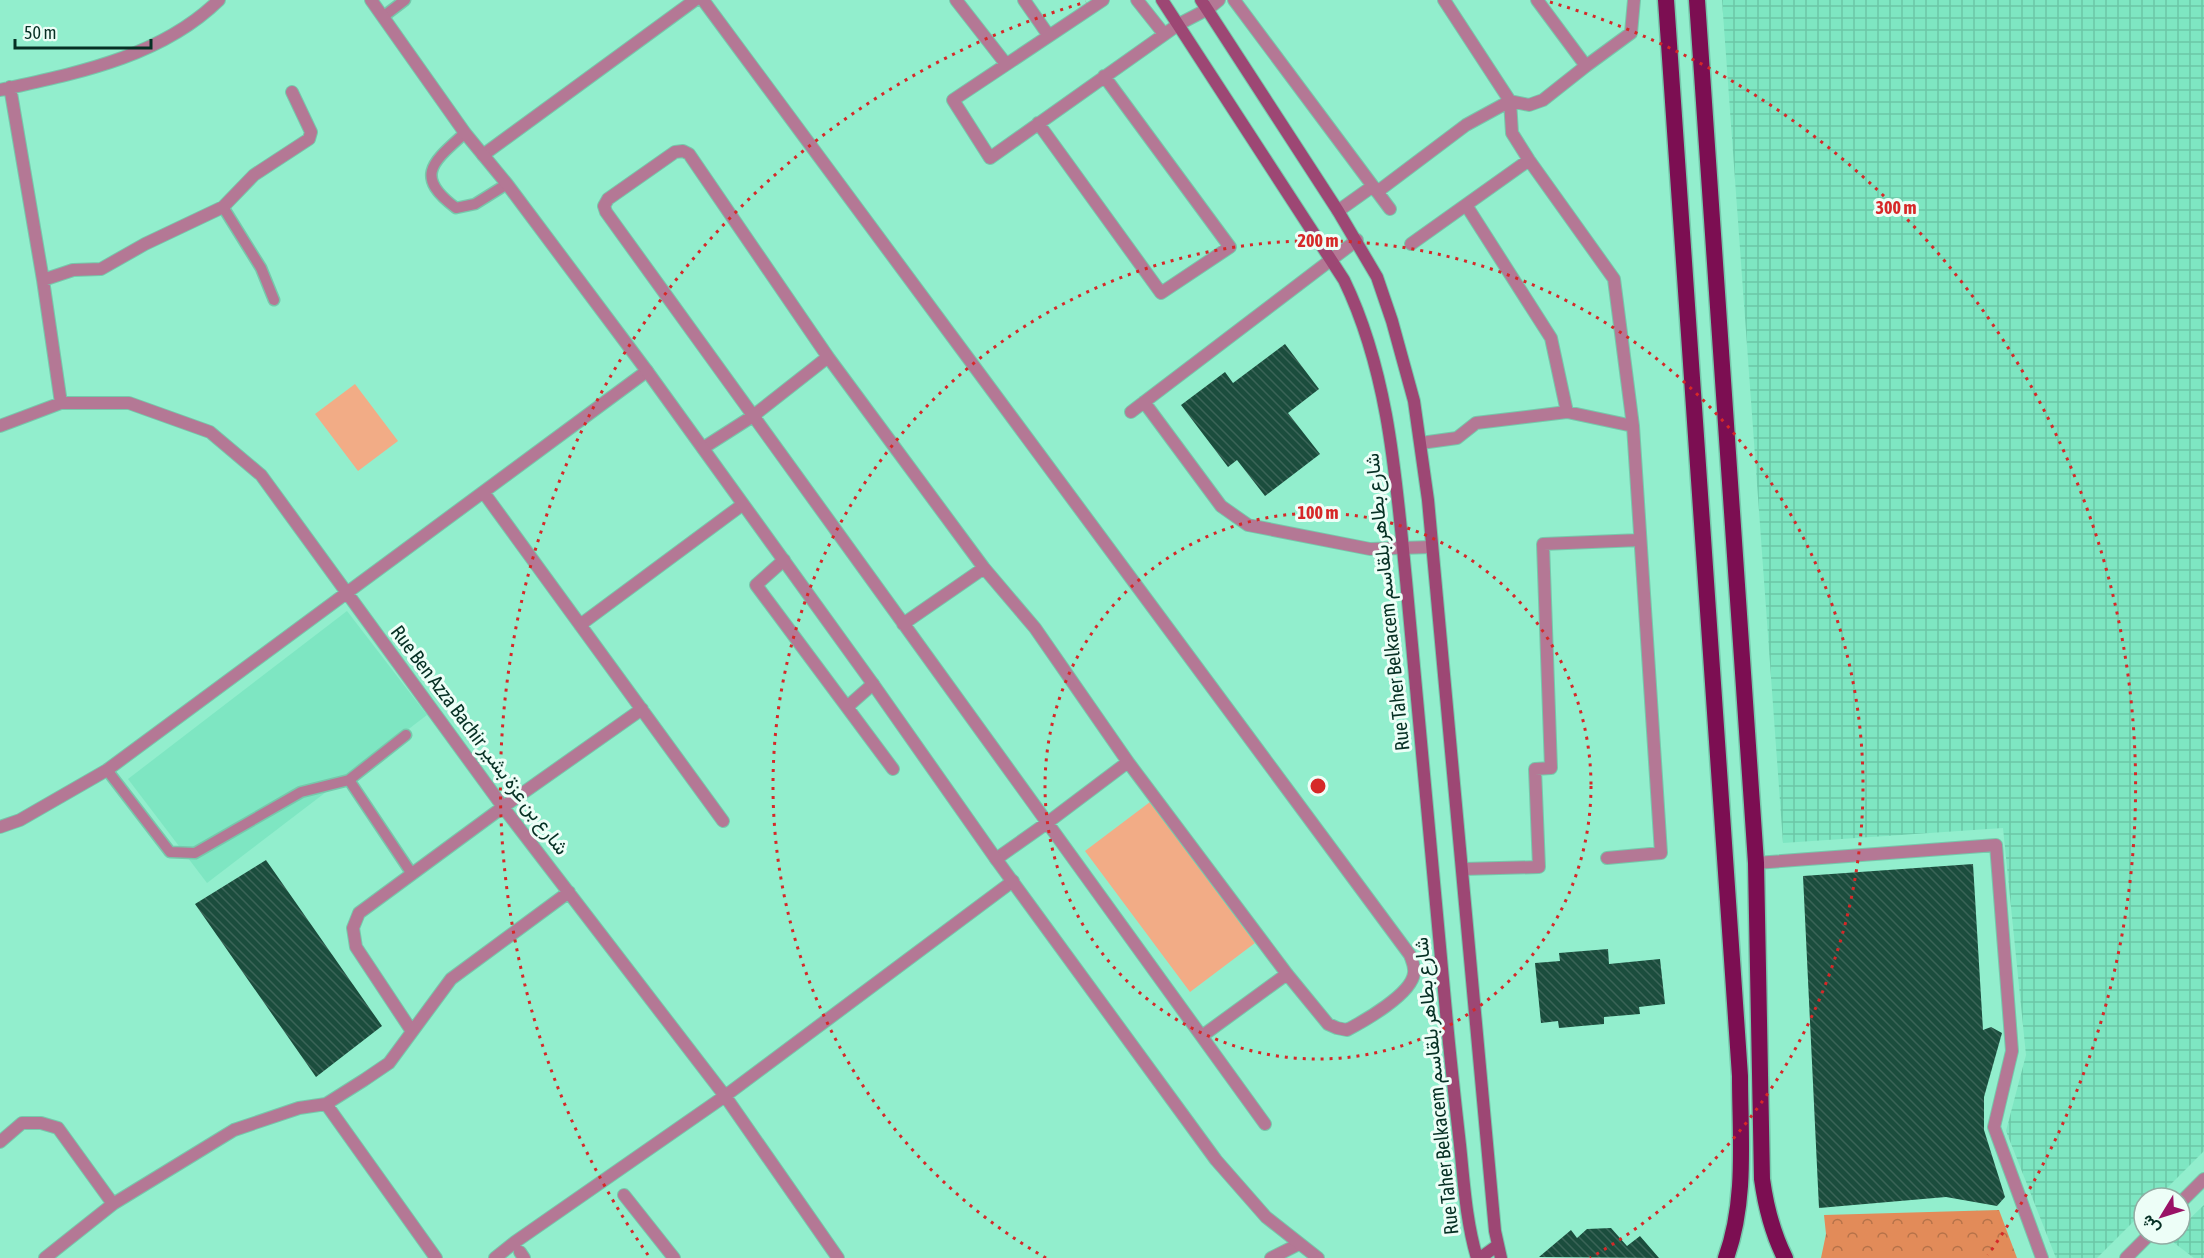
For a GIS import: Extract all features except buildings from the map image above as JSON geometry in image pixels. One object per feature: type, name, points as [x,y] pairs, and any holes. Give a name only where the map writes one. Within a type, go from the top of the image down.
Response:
[{"type":"highway","points":[[1666,0],[1740,1076],[1739,1198],[1734,1230],[1726,1258]]},
{"type":"highway","points":[[1697,0],[1756,863],[1762,1179],[1766,1209],[1775,1239],[1785,1258]]},
{"type":"main road","name":"Rue Taher Belkacem شارع بطاهر بلقاسم","points":[[1162,0],[1331,258],[1355,302],[1383,396],[1403,549],[1448,1039],[1468,1221],[1478,1258]]},
{"type":"main road","points":[[1205,5],[1338,211],[1377,277],[1392,321],[1414,402],[1421,443],[1497,1245],[1501,1258]]},
{"type":"main road","points":[[1478,1258],[1497,1245]]},
{"type":"street","points":[[61,403],[43,280],[5,88],[119,61],[200,19],[219,0]]},
{"type":"street","points":[[371,0],[465,133],[507,184],[647,371],[996,859],[1216,1160],[1266,1216],[1318,1258]]},
{"type":"street","points":[[483,155],[695,0]]},
{"type":"street","points":[[703,0],[1403,945],[1414,965],[1412,980],[1401,994],[1347,1030],[1328,1024],[1287,974],[1128,762],[1035,628],[984,568],[828,357],[689,154],[683,151],[675,152],[608,199],[604,206],[606,212],[1265,1124]]},
{"type":"street","points":[[956,0],[1006,64]]},
{"type":"street","points":[[1024,0],[1049,36]]},
{"type":"street","points":[[1103,0],[953,100],[990,158],[1205,5],[1220,0]]},
{"type":"street","points":[[1137,0],[1164,34]]},
{"type":"street","points":[[1234,0],[1390,209]]},
{"type":"street","points":[[1444,0],[1510,101],[1512,133],[1614,279],[1633,426],[1661,853],[1606,858]]},
{"type":"street","points":[[1537,0],[1586,66]]},
{"type":"street","points":[[1338,211],[1375,189],[1466,125],[1510,101],[1528,105],[1543,100],[1631,33],[1634,0]]},
{"type":"street","points":[[1038,123],[1161,293],[1230,247],[1104,76]]},
{"type":"street","points":[[43,280],[73,270],[101,269],[145,244],[223,207],[254,175],[309,140],[311,132],[292,92]]},
{"type":"street","points":[[1411,244],[1529,160]]},
{"type":"street","points":[[1466,205],[1551,338],[1567,412]]},
{"type":"street","points":[[1131,412],[1356,240]]},
{"type":"street","points":[[703,448],[753,416],[828,357]]},
{"type":"street","points":[[0,827],[20,820],[107,770],[647,371]]},
{"type":"street","points":[[1144,402],[1221,506],[1248,525],[1370,549],[1431,547]]},
{"type":"street","name":"Rue Ben Azza Bachir شارع بن عزة بشير","points":[[0,426],[61,403],[129,403],[210,432],[261,475],[503,807],[725,1096],[838,1258]]},
{"type":"street","points":[[1421,443],[1456,438],[1476,423],[1567,412],[1633,426]]},
{"type":"street","points":[[484,493],[723,821]]},
{"type":"street","points":[[580,625],[742,505]]},
{"type":"street","points":[[1463,869],[1539,867],[1535,769],[1551,768],[1543,544],[1640,540]]},
{"type":"street","points":[[784,560],[756,585],[893,769]]},
{"type":"street","points":[[903,624],[984,568]]},
{"type":"street","points":[[847,707],[873,684]]},
{"type":"street","points":[[411,1030],[356,947],[353,928],[359,913],[642,709]]},
{"type":"street","points":[[996,859],[1047,824],[1128,762]]},
{"type":"street","points":[[1756,863],[1996,845],[2012,1051],[1994,1127],[2042,1258]]},
{"type":"street","points":[[495,1258],[725,1096],[1013,881]]},
{"type":"street","points":[[45,1258],[112,1204],[234,1130],[299,1108],[326,1104],[389,1063],[411,1030],[451,979],[569,892]]},
{"type":"street","points":[[1202,1036],[1287,974]]},
{"type":"street","points":[[326,1104],[436,1258]]},
{"type":"street","points":[[0,1142],[22,1123],[41,1123],[58,1128],[112,1204]]},
{"type":"street","points":[[2192,1191],[2204,1179]]},
{"type":"street","points":[[624,1195],[674,1258]]},
{"type":"street","points":[[1271,1258],[1299,1244]]},
{"type":"street","points":[[2126,1258],[2138,1246]]},
{"type":"lane","points":[[384,16],[405,0]]},
{"type":"lane","points":[[465,133],[439,157],[430,172],[432,184],[440,196],[456,208],[475,204],[507,184]]},
{"type":"lane","points":[[223,207],[261,268],[274,300]]},
{"type":"lane","points":[[107,770],[170,852],[195,853],[302,792],[349,780],[406,735]]},
{"type":"lane","points":[[349,780],[412,874]]},
{"type":"shaded area","points":[[1722,0],[2204,0],[2204,1151],[2169,1186],[2132,1186],[2132,1223],[2097,1258],[2056,1258],[2006,1131],[2026,1055],[2003,828],[1783,843]]},
{"type":"shaded area","points":[[355,384],[398,441],[358,471],[315,414]]},
{"type":"shaded area","points":[[347,611],[427,715],[207,883],[128,779]]},
{"type":"shaded area","points":[[1150,802],[1255,943],[1190,992],[1085,851]]},
{"type":"shaded area","points":[[2204,1205],[2204,1258],[2194,1258],[2178,1246],[2192,1246],[2192,1216]]},
{"type":"green space","points":[[1999,1210],[2017,1258],[1821,1258],[1826,1234],[1824,1215]]}]
